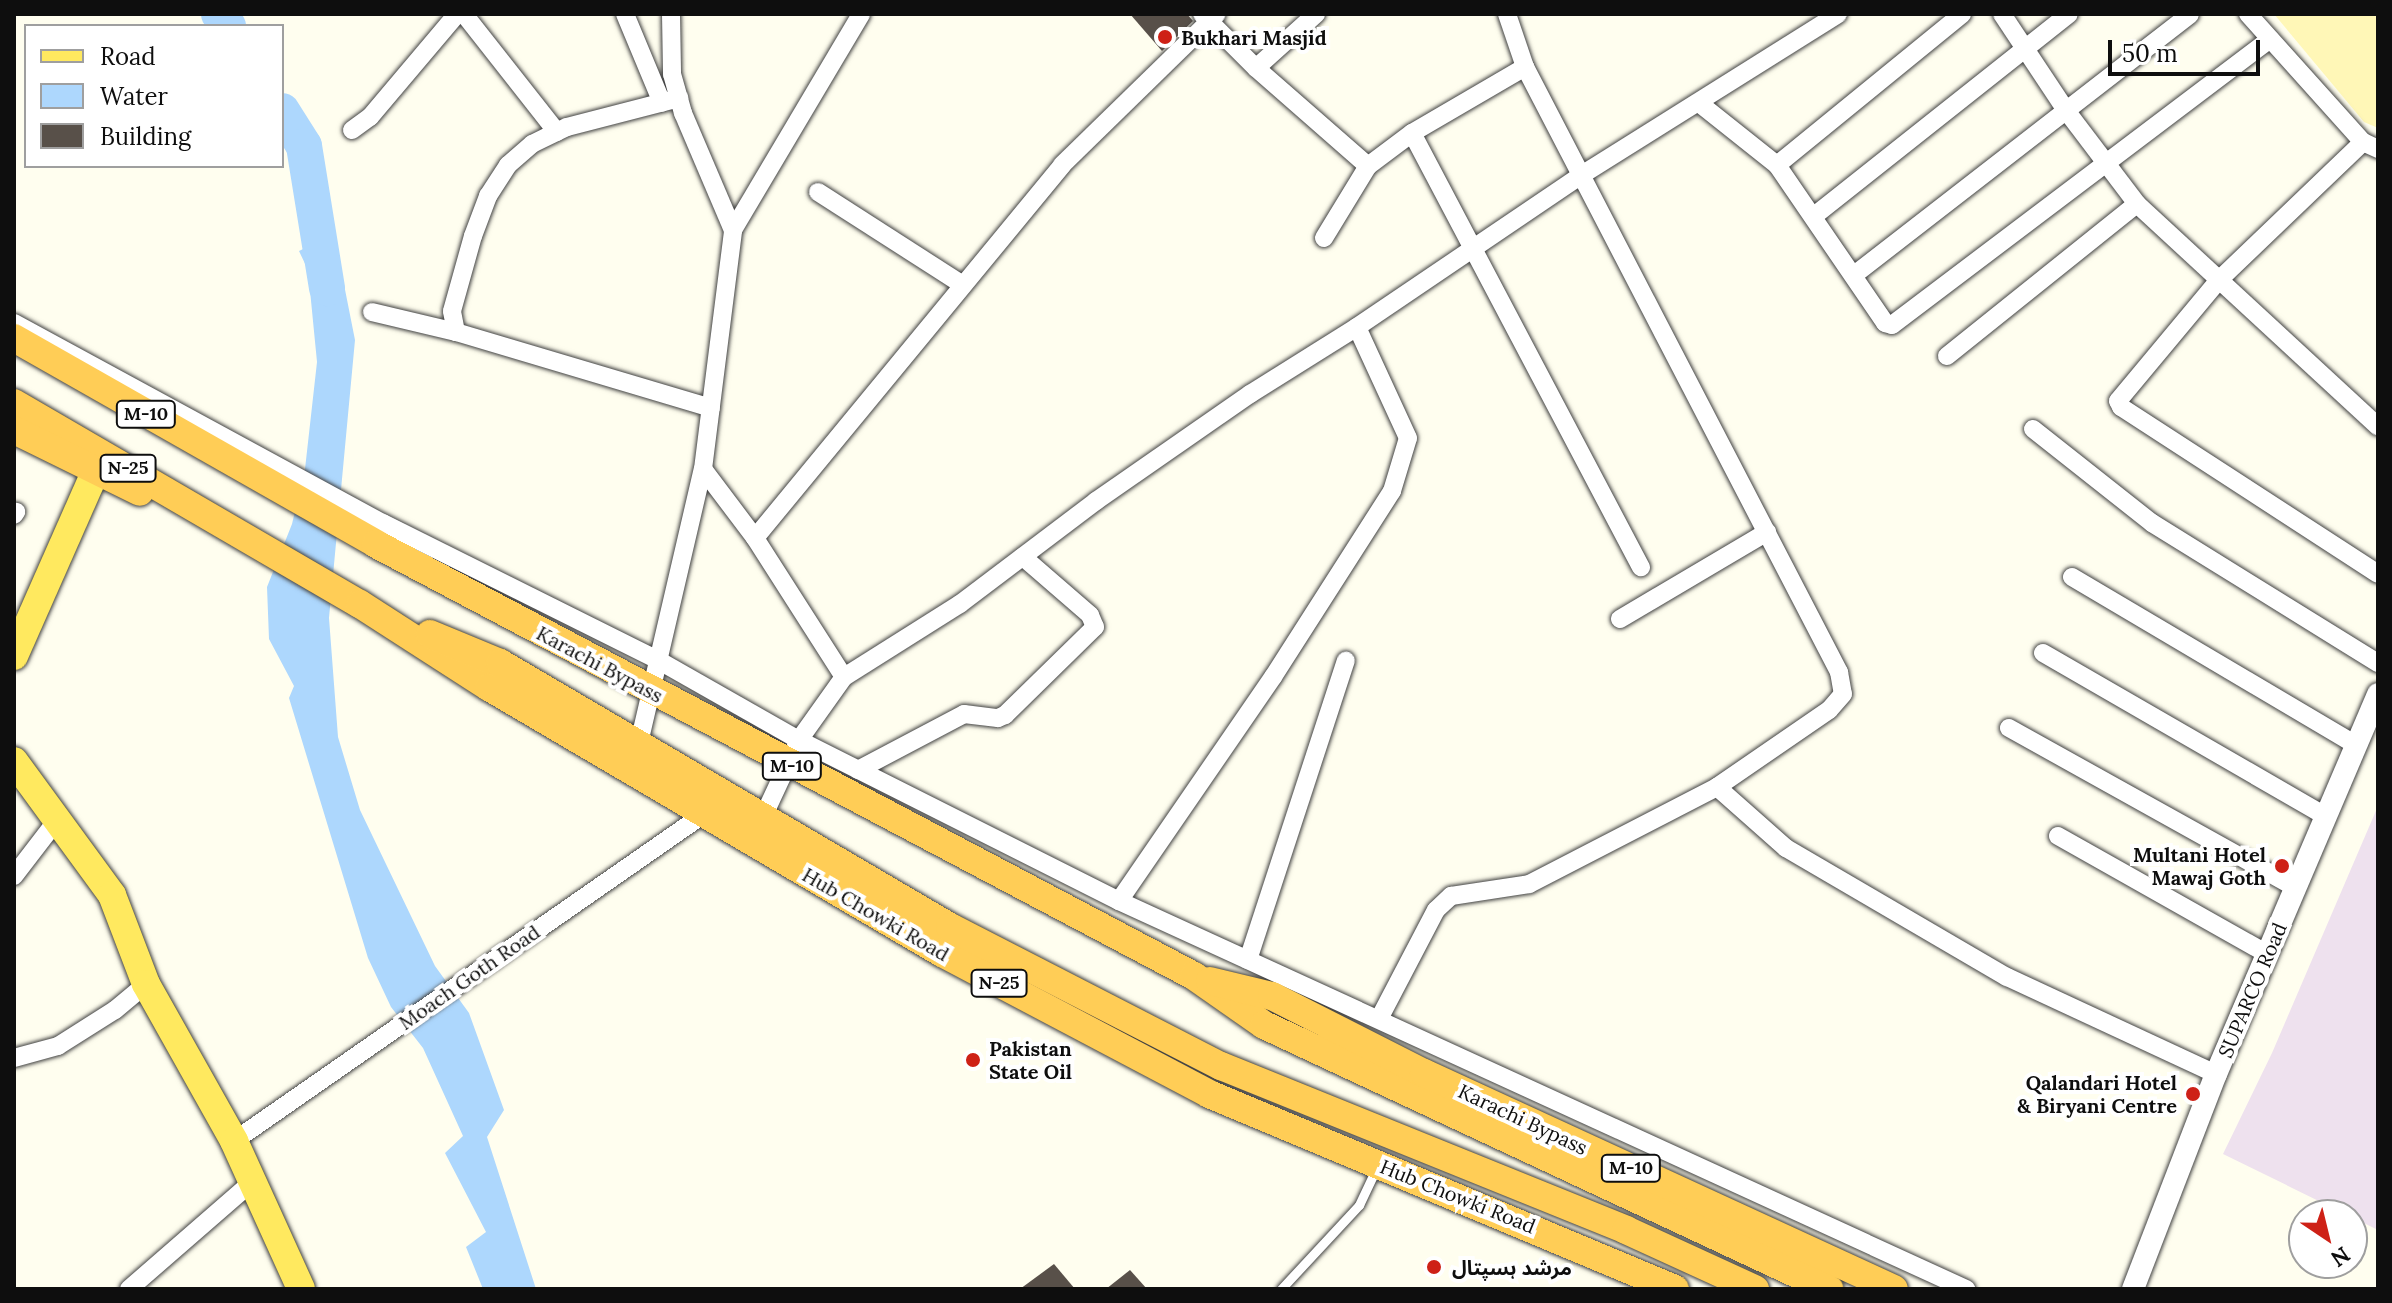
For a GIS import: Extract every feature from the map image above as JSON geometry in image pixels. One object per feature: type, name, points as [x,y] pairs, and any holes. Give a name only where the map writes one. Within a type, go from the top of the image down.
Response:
[{"type":"highway","name":"Karachi Bypass","points":[[14,338],[380,533],[651,691],[793,752],[1194,976],[1264,1025],[1348,1067],[1829,1289]]},
{"type":"highway","name":"Hub Chowki Road","points":[[14,403],[352,600],[489,687],[942,953],[1209,1094],[1675,1289]]},
{"type":"highway","name":"Hub Chowki Road","points":[[14,430],[95,472],[247,541]]},
{"type":"highway","points":[[352,600],[500,663],[764,815],[950,927],[1221,1066],[1626,1230],[1755,1289]]},
{"type":"highway","name":"Karachi Bypass","points":[[1194,976],[1272,996],[1368,1046],[1894,1289]]},
{"type":"main road","points":[[14,656],[95,472]]},
{"type":"main road","points":[[14,761],[112,895],[146,984],[234,1141],[301,1289]]},
{"type":"street","points":[[352,130],[378,108],[457,14]]},
{"type":"street","points":[[464,14],[557,132]]},
{"type":"street","points":[[625,14],[733,230]]},
{"type":"street","points":[[670,100],[671,14]]},
{"type":"street","points":[[639,743],[703,469],[733,230],[861,14]]},
{"type":"street","points":[[1256,68],[1316,14]]},
{"type":"street","points":[[1379,1019],[1436,910],[1451,896],[1529,884],[1717,787],[1829,710],[1843,694],[1839,672],[1525,67],[1507,14]]},
{"type":"street","points":[[764,815],[793,752],[844,677],[960,604],[1239,401],[1357,327],[1583,174],[1838,14]]},
{"type":"street","points":[[1777,165],[1962,14]]},
{"type":"street","points":[[2002,14],[2065,109],[2137,204],[2378,426]]},
{"type":"street","points":[[1814,216],[2023,47],[2069,14]]},
{"type":"street","points":[[1854,275],[2190,14]]},
{"type":"street","points":[[2248,14],[2370,145],[2218,281],[2120,395],[2121,407],[2378,574]]},
{"type":"street","points":[[755,538],[1062,165],[1210,16],[1256,68],[1368,166]]},
{"type":"street","points":[[1699,103],[1777,165],[1885,323],[1892,325],[2270,39]]},
{"type":"street","points":[[1324,238],[1368,166],[1412,133],[1525,67]]},
{"type":"street","points":[[456,332],[452,311],[488,196],[508,165],[532,144],[557,132],[670,100]]},
{"type":"street","points":[[1412,133],[1641,567]]},
{"type":"street","points":[[818,192],[963,285]]},
{"type":"street","points":[[1947,356],[2137,204]]},
{"type":"street","points":[[372,312],[456,332],[711,408]]},
{"type":"street","points":[[14,323],[276,478]]},
{"type":"street","points":[[1119,901],[1273,677],[1392,491],[1408,438],[1357,327]]},
{"type":"street","points":[[2033,429],[2152,523],[2378,663]]},
{"type":"street","points":[[703,469],[755,538],[844,677]]},
{"type":"street","points":[[1620,619],[1767,532]]},
{"type":"street","points":[[380,533],[658,660],[793,752],[858,770],[1119,901],[1966,1289]]},
{"type":"street","points":[[858,770],[964,714],[998,718],[1005,715],[1095,627],[1090,615],[1023,557]]},
{"type":"street","points":[[2072,577],[2356,745]]},
{"type":"street","points":[[2043,653],[2327,817]]},
{"type":"street","points":[[1248,960],[1346,661]]},
{"type":"street","name":"SUPARCO Road","points":[[2133,1289],[2216,1074],[2378,694]]},
{"type":"street","points":[[2009,728],[2295,887]]},
{"type":"street","points":[[1717,787],[1786,848],[2007,977],[2216,1074]]},
{"type":"street","name":"Moach Goth Road","points":[[234,1141],[704,814]]},
{"type":"street","points":[[14,876],[57,820]]},
{"type":"street","points":[[2058,836],[2267,954]]},
{"type":"street","points":[[14,1058],[58,1046],[115,1010],[146,984]]},
{"type":"street","points":[[129,1289],[252,1182]]},
{"type":"lane","points":[[1281,1289],[1359,1205],[1378,1164]]},
{"type":"shaded area","points":[[2378,806],[2378,1230],[2368,1225],[2368,1199],[2315,1199],[2223,1154],[2272,1053]]},
{"type":"sand","points":[[2274,14],[2378,14],[2378,128],[2364,122]]},
{"type":"water","points":[[334,234],[355,340],[329,618],[338,737],[360,810],[435,966],[469,1013],[504,1110],[487,1137],[536,1289],[483,1289],[466,1247],[486,1232],[445,1153],[463,1136],[423,1048],[391,1007],[368,958],[289,698],[294,686],[269,639],[267,587],[292,524],[305,469],[317,362],[308,270],[299,251]]},
{"type":"building","name":"Bukhari Masjid","points":[[1130,14],[1187,14],[1193,21],[1162,51]]},
{"type":"building","points":[[1054,1264],[1075,1289],[1020,1289]]},
{"type":"building","points":[[1130,1270],[1147,1289],[1106,1289]]},
{"type":"waterway","points":[[219,14],[226,24]]},
{"type":"waterway","points":[[284,114],[304,146],[327,288]]},
{"type":"place","name":"Bukhari Masjid","points":[[1165,37]]},
{"type":"place","name":"Multani Hotel Mawaj Goth","points":[[2282,866]]},
{"type":"place","name":"Pakistan State Oil","points":[[973,1060]]},
{"type":"place","name":"Qalandari Hotel & Biryani Centre","points":[[2193,1094]]},
{"type":"place","name":"مرشد ہسپتال","points":[[1434,1267]]}]
